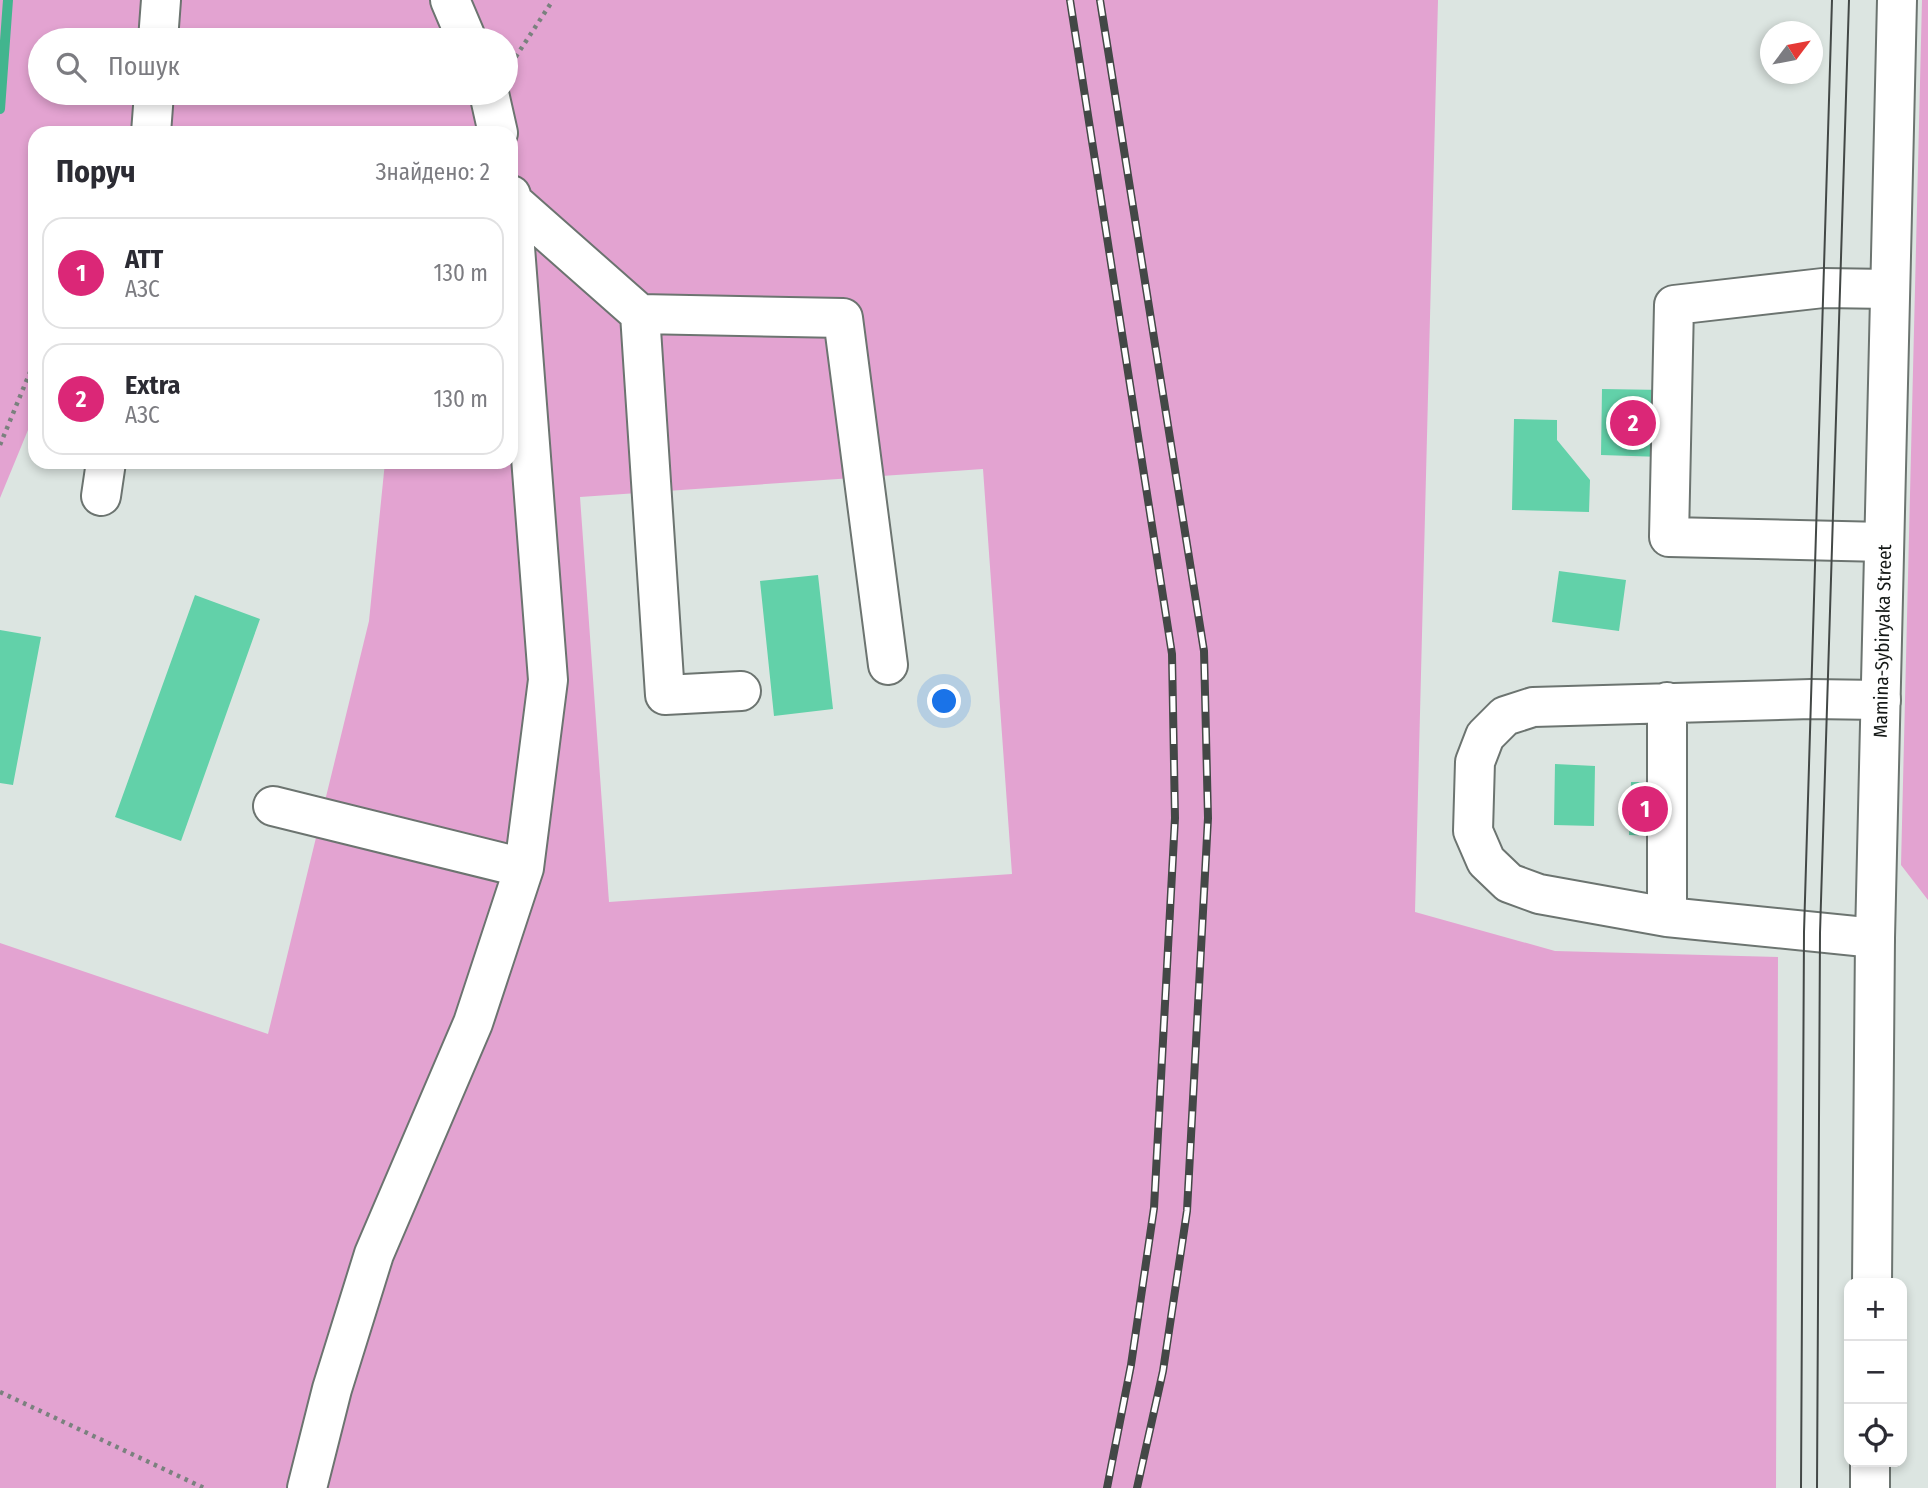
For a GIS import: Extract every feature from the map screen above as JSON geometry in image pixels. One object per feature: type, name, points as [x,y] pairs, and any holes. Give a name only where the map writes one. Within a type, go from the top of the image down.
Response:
[{"type":"main road","points":[[159,28],[161,0]]},
{"type":"main road","points":[[450,0],[462,28]]},
{"type":"main road","name":"Mamina-Sybiryaka Street","points":[[1872,1278],[1875,938],[1897,0]]},
{"type":"main road","points":[[152,126],[153,105]]},
{"type":"main road","points":[[492,105],[496,126]]},
{"type":"main road","points":[[518,203],[640,314],[844,318],[888,665]]},
{"type":"main road","points":[[307,1488],[374,1254],[473,1023],[524,869],[548,680],[518,278]]},
{"type":"main road","points":[[1885,542],[1669,537],[1674,305],[1823,288],[1890,289]]},
{"type":"main road","points":[[640,314],[665,695],[741,691]]},
{"type":"main road","points":[[1875,938],[1667,917],[1539,894],[1509,883],[1486,860],[1473,831],[1475,762],[1485,736],[1506,716],[1533,707],[1667,702],[1881,700]]},
{"type":"main road","points":[[1667,702],[1667,917]]},
{"type":"main road","points":[[274,806],[524,869]]},
{"type":"main road","points":[[1870,1488],[1871,1467]]},
{"type":"path","points":[[518,54],[553,0]]},
{"type":"path","points":[[0,445],[28,377]]},
{"type":"path","points":[[0,1392],[204,1488]]},
{"type":"shaded area","points":[[0,0],[1438,0],[1415,912],[1555,951],[1778,957],[1776,1488],[0,1488],[0,943],[268,1034],[369,621],[384,469],[518,469],[518,126],[28,126],[28,430],[0,498]],"holes":[[[983,469],[1012,874],[609,902],[580,497]]]},
{"type":"shaded area","points":[[1922,0],[1928,0],[1928,900],[1901,865]]},
{"type":"building","points":[[1602,389],[1664,390],[1662,457],[1601,455]]},
{"type":"building","points":[[1514,419],[1557,420],[1557,440],[1590,480],[1589,512],[1512,510]]},
{"type":"building","points":[[1559,571],[1626,580],[1619,631],[1552,622]]},
{"type":"building","points":[[818,575],[833,709],[774,716],[760,581]]},
{"type":"building","points":[[195,595],[260,619],[181,841],[115,817]]},
{"type":"building","points":[[0,630],[41,637],[13,785],[0,783]]},
{"type":"building","points":[[1555,764],[1595,766],[1594,826],[1554,825]]},
{"type":"building","points":[[1631,782],[1659,782],[1658,836],[1629,835]]},
{"type":"waterway","points":[[0,109],[8,0]]},
{"type":"tram line","points":[[1801,1488],[1804,932],[1832,0]]},
{"type":"tram line","points":[[1817,1488],[1820,933],[1849,0]]},
{"type":"railway","points":[[1070,0],[1172,654],[1175,818],[1154,1208],[1131,1365],[1107,1488]]},
{"type":"railway","points":[[1100,0],[1204,651],[1208,818],[1187,1211],[1163,1371],[1137,1488]]},
{"type":"place","name":"Extra","points":[[1633,423]]},
{"type":"place","name":"ATT","points":[[1645,809]]}]
